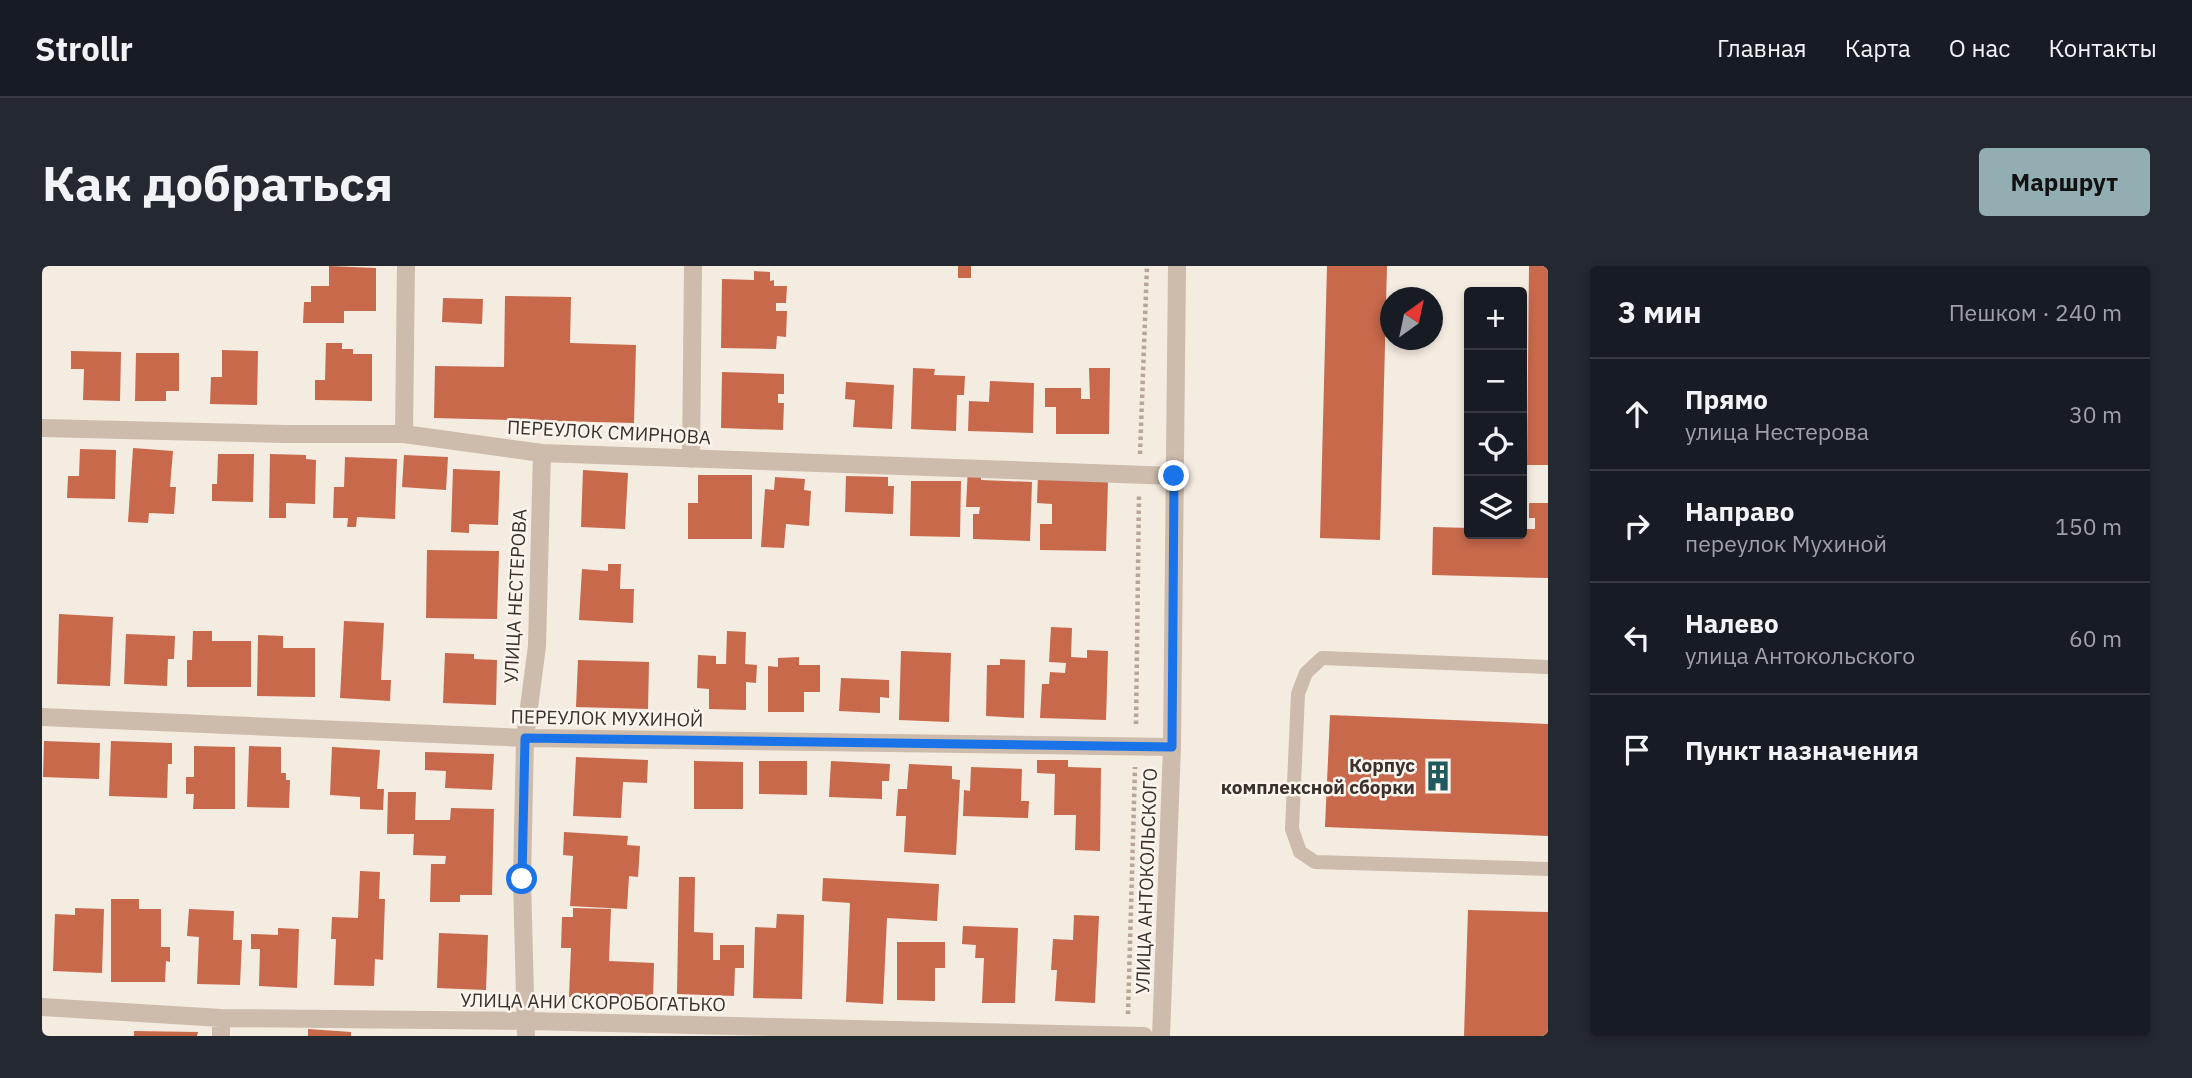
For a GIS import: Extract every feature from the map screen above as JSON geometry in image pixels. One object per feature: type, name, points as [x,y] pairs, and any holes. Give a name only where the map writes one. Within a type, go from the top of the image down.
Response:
[{"type":"street","points":[[404,434],[406,266]]},
{"type":"street","points":[[691,459],[693,266]]},
{"type":"street","name":"УЛИЦА АНТОКОЛЬСКОГО","points":[[1161,1036],[1172,747],[1177,266]]},
{"type":"street","name":"ПЕРЕУЛОК СМИРНОВА","points":[[42,428],[285,435],[404,434],[542,453],[1174,476]]},
{"type":"street","name":"УЛИЦА НЕСТЕРОВА","points":[[527,1029],[522,879],[525,738],[537,646],[542,453]]},
{"type":"street","name":"ПЕРЕУЛОК МУХИНОЙ","points":[[42,717],[525,738],[1172,747]]},
{"type":"street","name":"УЛИЦА АНИ СКОРОБОГАТЬКО","points":[[42,1007],[221,1018],[527,1029],[1144,1036]]},
{"type":"street","points":[[221,1018],[221,1036]]},
{"type":"lane","points":[[1548,667],[1322,658],[1306,673],[1298,694],[1292,829],[1300,852],[1315,862],[1548,869]]},
{"type":"path","points":[[1128,1036],[1136,747],[1139,475],[1147,266]]},
{"type":"building","points":[[329,266],[376,268],[376,311],[344,311],[344,323],[303,323],[304,302],[311,302],[311,286],[329,286]]},
{"type":"building","points":[[958,266],[971,266],[971,278],[958,278]]},
{"type":"building","points":[[1327,266],[1387,266],[1386,287],[1380,287],[1380,350],[1385,350],[1380,540],[1320,538]]},
{"type":"building","points":[[1529,266],[1548,266],[1548,465],[1527,465]]},
{"type":"building","points":[[754,271],[770,272],[770,281],[774,280],[774,286],[787,286],[786,303],[776,303],[776,311],[787,311],[786,337],[777,336],[776,349],[721,348],[722,279],[754,280]]},
{"type":"building","points":[[505,296],[571,297],[570,343],[636,345],[634,423],[434,418],[435,366],[504,367]]},
{"type":"building","points":[[443,298],[483,299],[482,324],[442,322]]},
{"type":"building","points":[[326,343],[342,343],[342,349],[353,349],[353,354],[372,354],[372,401],[315,400],[315,380],[325,380]]},
{"type":"building","points":[[222,350],[258,351],[257,405],[210,404],[211,377],[222,377]]},
{"type":"building","points":[[71,351],[121,352],[120,401],[83,400],[84,369],[71,369]]},
{"type":"building","points":[[136,353],[179,353],[179,391],[166,391],[166,401],[135,401]]},
{"type":"building","points":[[913,368],[935,369],[934,375],[965,376],[964,395],[957,395],[956,431],[911,429]]},
{"type":"building","points":[[1089,368],[1110,368],[1109,434],[1056,434],[1056,407],[1045,407],[1045,388],[1081,388],[1081,399],[1090,399]]},
{"type":"building","points":[[722,372],[784,374],[784,394],[778,394],[778,403],[784,403],[783,430],[721,428]]},
{"type":"building","points":[[990,381],[1034,383],[1033,433],[968,431],[969,401],[989,402]]},
{"type":"building","points":[[846,382],[894,385],[892,429],[853,427],[855,400],[845,399]]},
{"type":"building","points":[[133,448],[173,451],[170,487],[176,487],[174,514],[149,513],[148,523],[128,522]]},
{"type":"building","points":[[80,449],[116,450],[115,499],[67,498],[68,476],[79,476]]},
{"type":"building","points":[[218,454],[254,454],[253,502],[212,501],[212,484],[217,484]]},
{"type":"building","points":[[270,454],[306,455],[306,459],[316,460],[315,504],[286,503],[286,518],[269,518]]},
{"type":"building","points":[[404,455],[448,457],[446,490],[402,487]]},
{"type":"building","points":[[345,457],[397,459],[395,519],[357,517],[356,527],[347,527],[348,518],[333,518],[334,487],[344,487]]},
{"type":"building","points":[[968,467],[981,468],[981,480],[1032,482],[1030,541],[973,539],[973,514],[979,514],[980,507],[966,507]]},
{"type":"building","points":[[453,469],[500,471],[498,525],[469,524],[469,533],[451,532]]},
{"type":"building","points":[[583,470],[628,473],[625,529],[581,527]]},
{"type":"building","points":[[1038,473],[1108,481],[1106,551],[1040,550],[1040,524],[1052,524],[1052,504],[1037,503]]},
{"type":"building","points":[[698,475],[752,475],[752,539],[688,539],[688,503],[698,503]]},
{"type":"building","points":[[846,476],[888,477],[888,486],[894,486],[893,514],[845,512]]},
{"type":"building","points":[[775,477],[805,479],[804,490],[811,491],[809,526],[786,524],[784,548],[761,547],[765,489],[774,490]]},
{"type":"building","points":[[911,481],[961,481],[960,537],[910,536]]},
{"type":"building","points":[[1529,503],[1548,503],[1548,578],[1432,575],[1433,527],[1464,528],[1464,539],[1527,539],[1527,529],[1535,529],[1535,518],[1529,518]]},
{"type":"building","points":[[427,550],[499,551],[497,619],[426,618]]},
{"type":"building","points":[[608,564],[621,564],[620,589],[634,589],[633,623],[579,620],[582,569],[608,571]]},
{"type":"building","points":[[59,614],[113,617],[110,686],[57,684]]},
{"type":"building","points":[[344,621],[384,623],[381,680],[391,680],[390,701],[340,698]]},
{"type":"building","points":[[1051,627],[1072,628],[1071,657],[1087,658],[1087,650],[1108,651],[1106,720],[1040,718],[1042,684],[1049,684],[1050,672],[1065,673],[1066,663],[1049,662]]},
{"type":"building","points":[[193,631],[212,631],[212,641],[251,641],[251,687],[187,687],[187,660],[192,660]]},
{"type":"building","points":[[727,631],[746,632],[745,664],[757,665],[756,683],[746,682],[746,710],[709,709],[709,689],[697,688],[698,655],[716,656],[716,664],[726,664]]},
{"type":"building","points":[[126,634],[175,636],[174,659],[168,659],[167,686],[124,684]]},
{"type":"building","points":[[258,635],[283,636],[283,648],[315,648],[315,697],[257,696]]},
{"type":"building","points":[[901,651],[951,653],[949,722],[899,720]]},
{"type":"building","points":[[445,653],[474,654],[474,659],[497,660],[496,705],[443,703]]},
{"type":"building","points":[[799,657],[799,665],[820,665],[820,692],[804,692],[804,712],[768,712],[768,666],[778,667],[778,658]]},
{"type":"building","points":[[1000,659],[1025,660],[1024,718],[986,716],[987,665],[1000,665]]},
{"type":"building","points":[[578,660],[649,662],[648,709],[576,707]]},
{"type":"building","points":[[841,678],[889,680],[889,698],[880,697],[880,713],[839,711]]},
{"type":"building","name":"Корпус комплексной сборки","points":[[1330,715],[1548,724],[1548,836],[1325,827]]},
{"type":"building","points":[[44,741],[100,743],[99,779],[43,777]]},
{"type":"building","points":[[111,741],[172,743],[167,798],[109,796]]},
{"type":"building","points":[[194,746],[235,747],[235,809],[193,809],[194,794],[186,794],[186,777],[194,777]]},
{"type":"building","points":[[249,746],[281,747],[281,773],[286,773],[286,780],[290,780],[289,808],[247,807]]},
{"type":"building","points":[[332,747],[380,750],[377,789],[384,789],[383,810],[360,809],[360,797],[330,795]]},
{"type":"building","points":[[425,752],[494,754],[492,790],[445,788],[446,771],[425,770]]},
{"type":"building","points":[[576,757],[648,760],[647,783],[623,782],[621,818],[573,816]]},
{"type":"building","points":[[1037,760],[1068,760],[1068,767],[1101,768],[1100,851],[1075,850],[1076,815],[1054,815],[1055,774],[1037,773]]},
{"type":"building","points":[[694,761],[743,762],[743,809],[694,809]]},
{"type":"building","points":[[759,761],[807,761],[807,795],[759,794]]},
{"type":"building","points":[[831,761],[890,764],[889,781],[882,781],[882,799],[829,797]]},
{"type":"building","points":[[909,764],[952,766],[952,779],[960,780],[956,855],[904,852],[906,816],[896,816],[898,789],[907,789]]},
{"type":"building","points":[[971,767],[1022,769],[1021,801],[1029,801],[1028,818],[963,816],[964,790],[970,791]]},
{"type":"building","points":[[388,792],[416,792],[415,820],[450,820],[451,808],[494,809],[492,895],[460,895],[460,902],[430,902],[431,864],[445,864],[446,856],[413,855],[414,834],[387,834]]},
{"type":"building","points":[[564,832],[628,836],[627,845],[640,846],[638,877],[629,876],[627,909],[570,906],[573,856],[563,855]]},
{"type":"building","points":[[360,871],[380,872],[379,899],[385,899],[383,960],[375,959],[374,986],[334,985],[336,939],[331,939],[332,917],[358,918]]},
{"type":"building","points":[[679,877],[695,877],[694,932],[713,933],[713,960],[720,960],[720,945],[744,945],[744,968],[735,968],[734,996],[677,994]]},
{"type":"building","points":[[823,878],[939,884],[937,921],[887,918],[883,1004],[846,1002],[850,903],[822,901]]},
{"type":"building","points":[[111,899],[139,899],[139,909],[161,909],[161,947],[170,947],[170,962],[166,961],[165,982],[111,982]]},
{"type":"building","points":[[75,908],[104,909],[102,973],[53,971],[55,914],[75,915]]},
{"type":"building","points":[[573,908],[611,909],[609,961],[654,963],[653,1000],[569,997],[571,948],[561,948],[562,917],[573,917]]},
{"type":"building","points":[[189,909],[234,911],[233,940],[242,940],[240,985],[197,984],[199,937],[187,936]]},
{"type":"building","points":[[1468,910],[1548,912],[1548,1036],[1464,1036]]},
{"type":"building","points":[[777,914],[804,915],[802,999],[753,998],[755,927],[776,928]]},
{"type":"building","points":[[1074,915],[1099,916],[1095,1003],[1055,1001],[1057,970],[1051,970],[1053,939],[1073,940]]},
{"type":"building","points":[[963,926],[1018,928],[1015,1003],[982,1003],[984,958],[975,958],[976,945],[962,944]]},
{"type":"building","points":[[278,928],[299,929],[297,988],[259,986],[260,949],[251,949],[251,934],[278,935]]},
{"type":"building","points":[[439,933],[488,935],[486,990],[437,988]]},
{"type":"building","points":[[897,942],[945,942],[945,968],[935,968],[935,1001],[897,1000]]},
{"type":"building","points":[[308,1029],[351,1032],[351,1036],[308,1036]]},
{"type":"building","points":[[134,1031],[198,1032],[197,1036],[134,1036]]},
{"type":"place","name":"Корпус комплексной сборки","points":[[1438,776]]},
{"type":"route","points":[[522,879],[525,738],[1172,747],[1174,476]]}]
